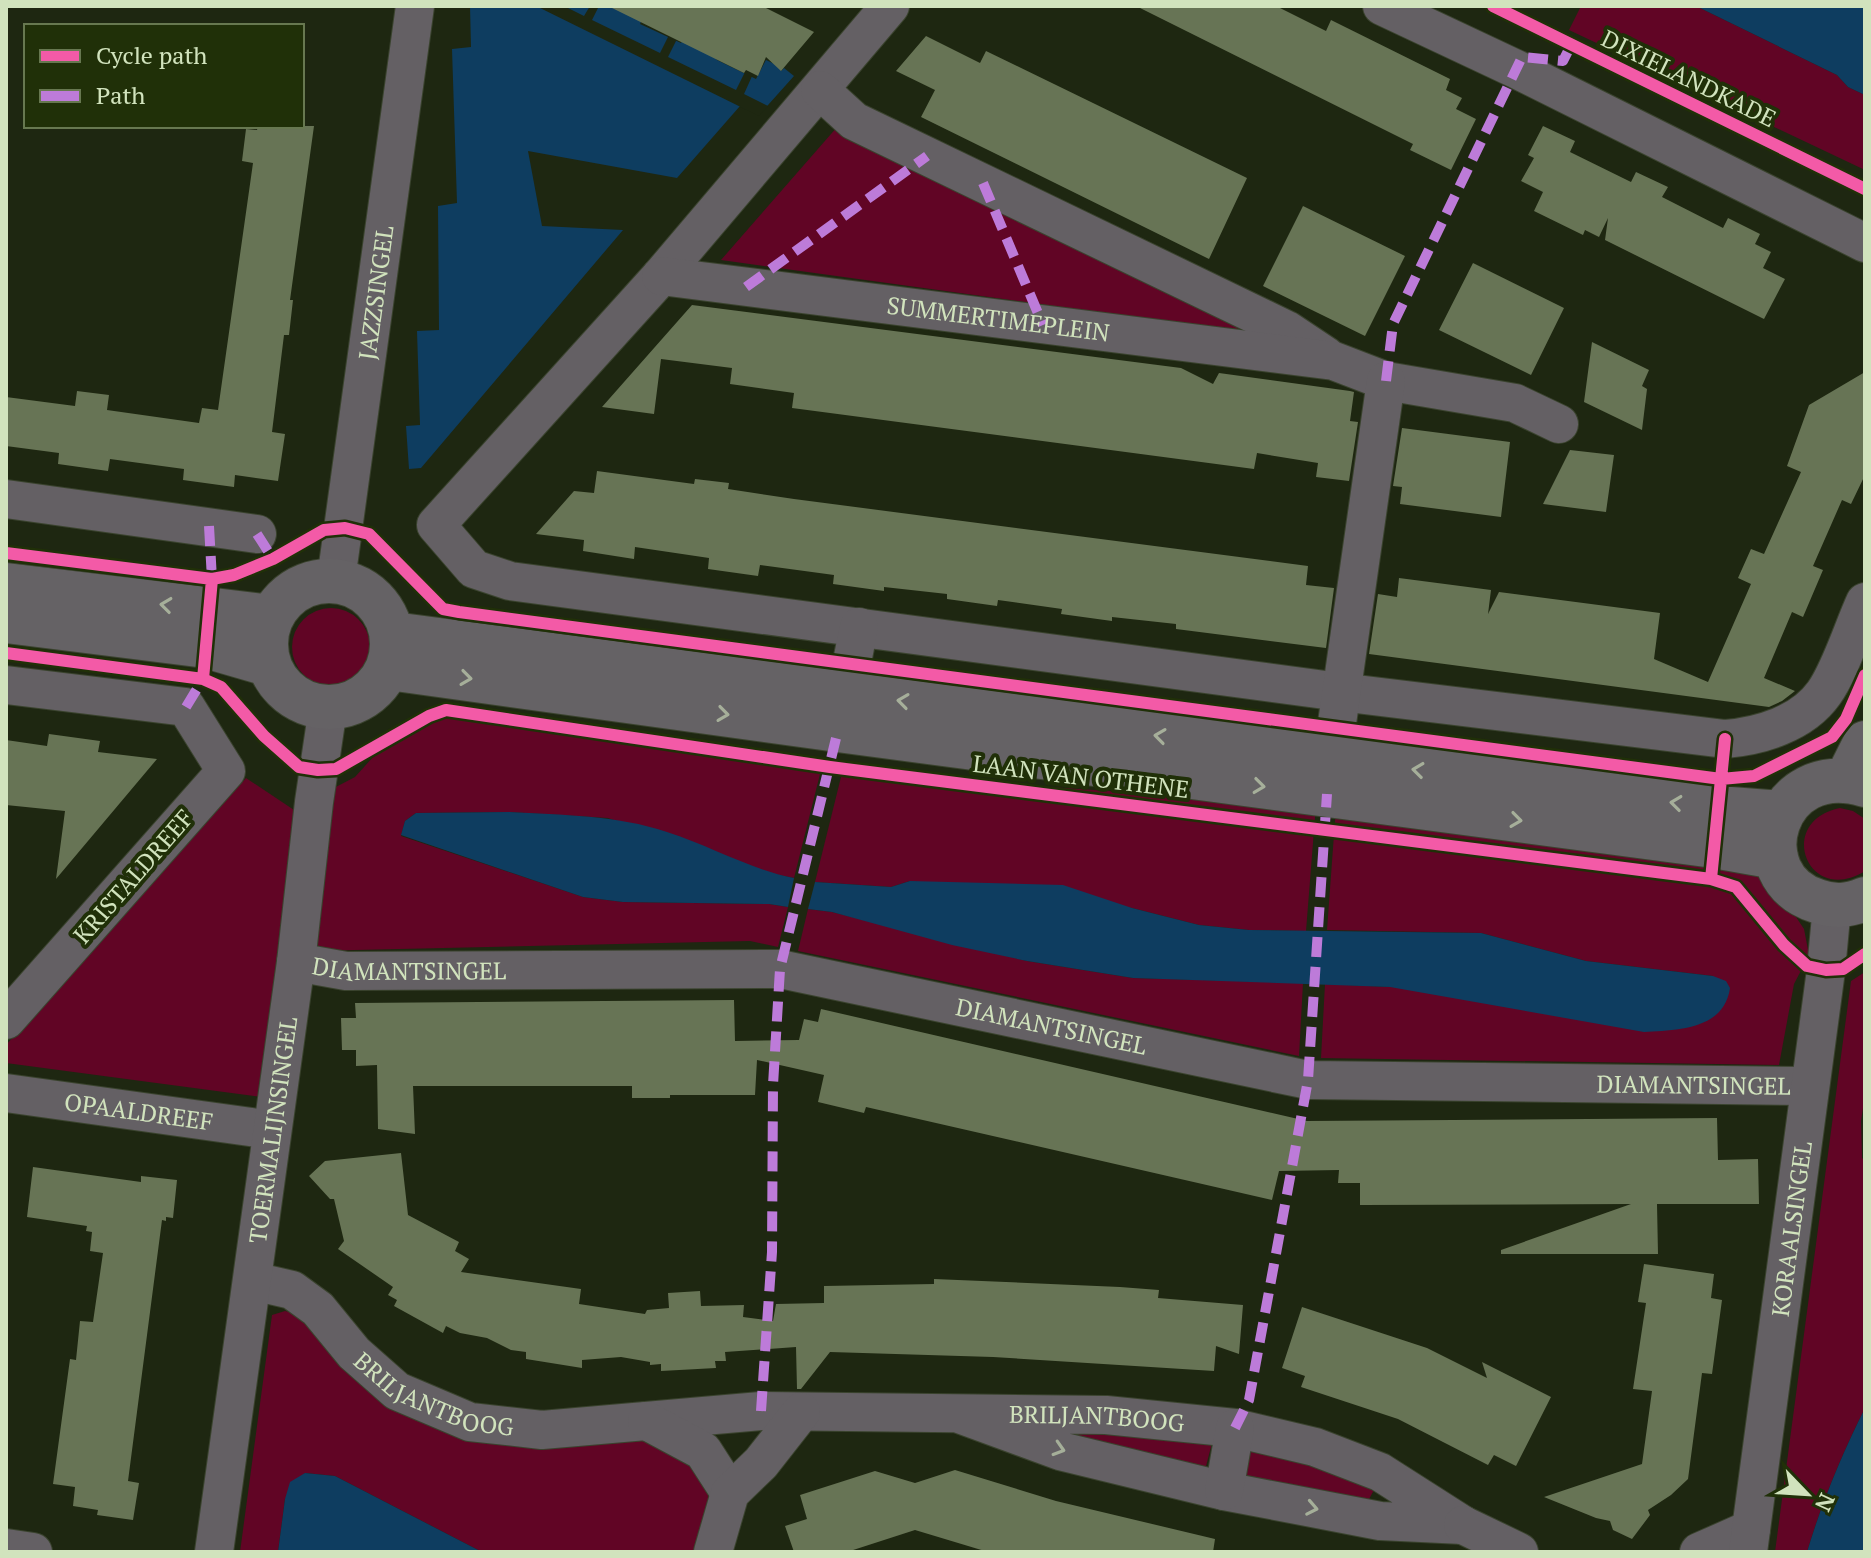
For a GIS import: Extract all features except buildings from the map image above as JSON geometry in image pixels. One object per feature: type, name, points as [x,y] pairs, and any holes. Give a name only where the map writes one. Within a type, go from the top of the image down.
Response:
[{"type":"street","name":"JAZZSINGEL","points":[[336,580],[415,6]]},
{"type":"street","points":[[890,6],[661,276],[436,525],[474,569],[510,581],[1340,692],[1725,739],[1754,736],[1802,715],[1824,694],[1865,602]]},
{"type":"street","points":[[1382,6],[1865,243]]},
{"type":"street","name":"SUMMERTIMEPLEIN","points":[[820,90],[854,121],[1287,330],[1334,361],[1386,381],[1515,403],[1559,424]]},
{"type":"street","name":"SUMMERTIMEPLEIN","points":[[661,276],[1334,361]]},
{"type":"street","points":[[1329,777],[1386,381]]},
{"type":"street","points":[[6,499],[257,534]]},
{"type":"street","points":[[336,580],[363,589],[383,608],[391,651],[374,689],[353,704],[328,708],[302,702],[281,686],[268,664],[266,640],[271,617],[298,588],[316,581],[336,580]]},
{"type":"street","points":[[6,585],[271,617]]},
{"type":"street","points":[[6,621],[206,646],[268,664]]},
{"type":"street","points":[[842,712],[859,627]]},
{"type":"street","name":"LAAN VAN OTHENE","points":[[391,651],[1329,777],[1776,857]]},
{"type":"street","name":"KRISTALDREEF","points":[[6,685],[186,707],[226,771],[6,1020]]},
{"type":"street","name":"TOERMALIJNSINGEL","points":[[214,1552],[328,708]]},
{"type":"street","points":[[1848,902],[1806,898],[1786,880],[1776,857],[1775,834],[1782,813],[1798,793],[1821,781],[1859,769]]},
{"type":"street","name":"LAAN VAN OTHENE","points":[[1329,777],[1782,813]]},
{"type":"street","name":"KORAALSINGEL","points":[[1750,1540],[1826,970],[1848,902]]},
{"type":"street","name":"DIAMANTSINGEL","points":[[296,962],[346,971],[780,969],[1308,1080],[1809,1086]]},
{"type":"street","name":"OPAALDREEF","points":[[6,1093],[272,1130]]},
{"type":"street","name":"BRILJANTBOOG","points":[[253,1281],[292,1290],[318,1309],[354,1353],[397,1391],[470,1422],[542,1430],[761,1411],[1106,1415],[1235,1428],[1315,1447],[1380,1472],[1463,1525],[1519,1552]]},
{"type":"street","points":[[713,1552],[730,1493],[761,1463],[801,1412]]},
{"type":"street","name":"BRILJANTBOOG","points":[[959,1414],[1060,1451],[1224,1491],[1380,1521],[1463,1525]]},
{"type":"street","points":[[647,1421],[703,1451],[730,1493]]},
{"type":"street","points":[[1224,1491],[1235,1428]]},
{"type":"street","points":[[1699,1552],[1750,1540]]},
{"type":"street","points":[[6,1548],[33,1552]]},
{"type":"shaded area","points":[[1581,6],[1696,6],[1837,75],[1848,87],[1865,95],[1865,170],[1569,30]]},
{"type":"shaded area","points":[[838,126],[1240,324],[1236,331],[721,260]]},
{"type":"shaded area","points":[[331,608],[346,611],[363,625],[370,647],[367,662],[353,679],[331,686],[316,683],[299,669],[292,647],[295,632],[309,615]]},
{"type":"shaded area","points":[[441,715],[470,715],[821,770],[794,878],[763,872],[608,818],[509,812],[416,813],[405,821],[401,836],[583,897],[623,902],[769,904],[788,907],[778,947],[750,941],[311,951],[332,789],[355,777],[374,756]]},
{"type":"shaded area","points":[[842,773],[1316,805],[1306,931],[1199,925],[1132,908],[910,881],[891,887],[815,882]]},
{"type":"shaded area","points":[[246,778],[294,810],[262,1097],[6,1063],[6,1045]]},
{"type":"shaded area","points":[[1336,807],[1758,874],[1804,929],[1809,955],[1794,984],[1779,1065],[1321,1058],[1325,984],[1390,987],[1713,976],[1586,961],[1481,933],[1327,930]]},
{"type":"shaded area","points":[[1840,808],[1853,811],[1865,819],[1865,871],[1845,879],[1827,878],[1814,870],[1806,858],[1804,843],[1808,828],[1820,816]]},
{"type":"shaded area","points":[[808,909],[832,912],[1027,961],[1133,978],[1303,983],[1299,1056],[798,951]]},
{"type":"shaded area","points":[[1865,972],[1865,1095],[1861,1121],[1862,1158],[1865,1161],[1865,1408],[1833,1478],[1807,1552],[1775,1552],[1851,981]]},
{"type":"shaded area","points":[[285,1311],[306,1316],[386,1393],[638,1433],[674,1443],[707,1484],[710,1519],[701,1552],[482,1552],[335,1476],[305,1473],[285,1499],[278,1552],[240,1552],[272,1315]]},
{"type":"shaded area","points":[[1029,1426],[1211,1444],[1211,1447],[1205,1470]]},
{"type":"shaded area","points":[[1254,1443],[1375,1488],[1368,1501],[1243,1480],[1244,1453]]},
{"type":"water","points":[[470,6],[644,6],[648,8],[640,24],[681,43],[688,29],[717,60],[756,79],[766,60],[794,76],[759,115],[740,106],[677,178],[528,151],[542,226],[623,230],[421,468],[409,469],[406,426],[420,425],[417,331],[439,330],[438,206],[457,203],[452,49],[471,47]]},
{"type":"water","points":[[1696,6],[1865,6],[1865,95],[1848,87],[1837,75]]},
{"type":"water","points":[[509,812],[609,819],[667,832],[761,869],[794,878],[788,907],[769,904],[623,902],[583,897],[401,835],[405,821],[416,813]]},
{"type":"water","points":[[910,881],[1063,885],[1132,908],[1199,925],[1249,930],[1481,933],[1586,961],[1713,976],[1726,981],[1730,988],[1726,1002],[1709,1020],[1684,1028],[1644,1032],[1390,987],[1133,978],[1027,961],[952,945],[832,912],[808,909],[815,882],[891,887]]},
{"type":"water","points":[[1865,1408],[1865,1552],[1807,1552],[1833,1478]]},
{"type":"water","points":[[305,1473],[335,1476],[482,1552],[278,1552],[290,1482]]},
{"type":"pier","points":[[536,6],[564,6],[584,16],[590,6],[599,6],[592,20],[660,53],[670,33],[678,37],[668,57],[736,90],[746,70],[753,74],[744,94],[768,106],[759,116]]},
{"type":"marked path","points":[[1386,381],[1393,324],[1522,57],[1563,61],[1571,45]]},
{"type":"marked path","points":[[746,287],[927,156]]},
{"type":"marked path","points":[[983,183],[1043,325]]},
{"type":"marked path","points":[[209,526],[212,579]]},
{"type":"marked path","points":[[257,534],[273,559]]},
{"type":"marked path","points":[[186,707],[203,679]]},
{"type":"marked path","points":[[761,1411],[772,1252],[773,1085],[780,969],[838,730]]},
{"type":"marked path","points":[[1235,1428],[1249,1400],[1308,1080],[1327,794]]},
{"type":"cycle path","name":"DIXIELANDKADE","points":[[1493,6],[1865,189]]},
{"type":"cycle path","points":[[6,553],[212,579],[234,575],[273,559],[324,530],[345,528],[369,534],[443,609],[459,612],[1721,779],[1754,776],[1832,737],[1846,719],[1865,675]]},
{"type":"cycle path","points":[[203,679],[212,579]]},
{"type":"cycle path","points":[[6,653],[203,679],[221,687],[264,736],[299,767],[336,769],[429,716],[446,710],[830,767],[1711,879],[1736,887],[1784,945],[1807,966],[1826,970],[1843,969],[1865,954]]},
{"type":"cycle path","points":[[1711,879],[1725,739]]}]
